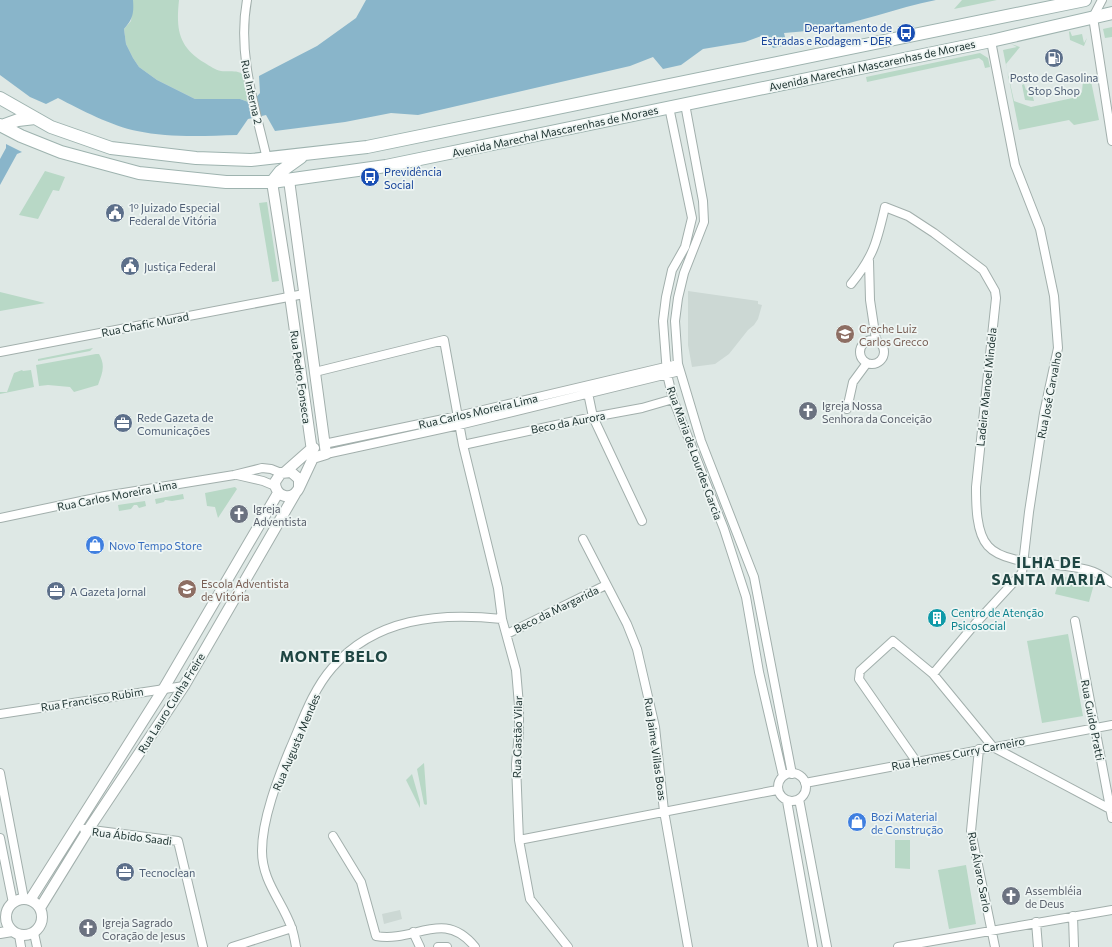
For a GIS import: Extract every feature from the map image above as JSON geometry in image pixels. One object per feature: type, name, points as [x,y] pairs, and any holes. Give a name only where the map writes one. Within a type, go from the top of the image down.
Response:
[{"type":"main road","name":"Avenida Marechal Mascarenhas de Moraes","points":[[0,98],[51,127],[111,148],[196,158],[227,160],[267,159],[374,145],[1085,0]]},
{"type":"main road","name":"Avenida Marechal Mascarenhas de Moraes","points":[[1,126],[21,136],[61,152],[140,173],[226,182],[272,182],[386,166],[991,41],[1112,13]]},
{"type":"main road","points":[[1,126],[18,120],[35,118]]},
{"type":"main road","points":[[272,182],[280,172],[303,155]]},
{"type":"street","name":"Rua Interna 2","points":[[247,0],[244,51],[250,85],[267,159]]},
{"type":"street","points":[[1102,0],[1093,17],[1112,141]]},
{"type":"street","name":"Rua José Carvalho","points":[[933,674],[1022,573],[1029,512],[1044,413],[1058,348],[1054,296],[1040,228],[1015,165],[991,41]]},
{"type":"street","name":"Rua Maria de Lourdes Garcia","points":[[685,104],[703,201],[704,222],[684,273],[678,298],[675,321],[679,368],[702,441],[754,577],[792,774]]},
{"type":"street","name":"Rua Maria de Lourdes Garcia","points":[[670,107],[692,218],[685,247],[672,270],[666,297],[663,322],[666,370],[673,399],[715,506],[746,597],[759,672],[783,776]]},
{"type":"street","name":"Rua Pedro Fonseca","points":[[289,180],[325,449]]},
{"type":"street","name":"Rua Pedro Fonseca","points":[[272,182],[290,296],[312,454]]},
{"type":"street","name":"Ladeira Manoel Mindela","points":[[851,284],[869,262],[882,225],[885,207],[908,216],[982,270],[995,291],[996,311],[992,329],[978,456],[976,507],[979,527],[988,546],[999,554],[1023,560],[1093,572],[1112,583]]},
{"type":"street","name":"Ladeira Manoel Mindela","points":[[867,363],[874,364],[881,361],[885,354],[883,346],[876,340],[870,300],[869,262]]},
{"type":"street","points":[[290,296],[304,294]]},
{"type":"street","name":"Rua Chafic Murad","points":[[0,352],[290,296]]},
{"type":"street","points":[[315,372],[444,340],[458,420]]},
{"type":"street","points":[[847,409],[853,382],[867,363],[860,354],[861,346],[867,340],[876,340]]},
{"type":"street","name":"Rua Carlos Moreira Lima","points":[[458,420],[679,368]]},
{"type":"street","name":"Rua Carlos Moreira Lima","points":[[0,518],[105,496],[234,475],[262,468],[283,472],[312,454],[325,449],[588,393],[666,370]]},
{"type":"street","points":[[588,393],[593,417],[642,521]]},
{"type":"street","name":"Beco da Aurora","points":[[463,445],[642,408],[673,399]]},
{"type":"street","name":"Rua Gastão Vilar","points":[[458,420],[498,588],[502,619],[516,670],[519,705],[519,733],[516,764],[519,840],[530,899],[568,947]]},
{"type":"street","points":[[297,491],[312,454]]},
{"type":"street","points":[[277,490],[285,497],[297,491],[300,484],[296,476],[291,472],[283,472]]},
{"type":"street","name":"Rua Lauro Cunha Freire","points":[[27,899],[76,826],[164,688],[277,490],[276,478],[283,472]]},
{"type":"street","name":"Rua Carlos Moreira Lima","points":[[234,475],[263,481],[277,490]]},
{"type":"street","name":"Rua Lauro Cunha Freire","points":[[40,908],[88,830],[184,686],[297,491]]},
{"type":"street","points":[[715,506],[725,502]]},
{"type":"street","name":"Rua Jaime Villas Boas","points":[[583,540],[627,624],[639,655],[655,727],[664,811],[688,947]]},
{"type":"street","name":"Beco da Margarida","points":[[507,634],[606,585]]},
{"type":"street","name":"Rua Augusta Mendes","points":[[296,947],[292,928],[266,877],[262,852],[263,835],[284,766],[312,698],[331,669],[352,648],[386,629],[406,622],[470,615],[502,619]]},
{"type":"street","name":"Rua Guido Pratti","points":[[1075,621],[1112,818]]},
{"type":"street","points":[[916,761],[859,679],[860,671],[893,641],[933,674],[993,747],[1110,809]]},
{"type":"street","name":"Rua Francisco Rubim","points":[[0,714],[184,686]]},
{"type":"street","name":"Rua Hermes Curry Carneiro","points":[[805,783],[1112,725]]},
{"type":"street","name":"Rua Álvaro Sarlo","points":[[979,749],[971,831],[995,947]]},
{"type":"street","points":[[0,773],[27,899],[40,908],[42,920],[34,933],[26,935],[0,933]]},
{"type":"street","points":[[792,774],[797,774],[803,779],[806,787],[803,797],[795,801],[787,801],[781,798],[777,790],[779,780],[783,776],[792,774]]},
{"type":"street","points":[[519,840],[777,790]]},
{"type":"street","points":[[799,799],[827,947]]},
{"type":"street","points":[[787,801],[813,947]]},
{"type":"street","name":"Rua Ábido Saadi","points":[[76,826],[88,830],[178,842],[203,947]]},
{"type":"street","points":[[333,836],[361,882],[376,936],[388,938],[436,927],[449,928],[459,932],[475,947]]},
{"type":"street","points":[[0,838],[6,923],[15,933],[21,947]]},
{"type":"street","points":[[6,909],[27,899]]},
{"type":"street","points":[[898,947],[1112,910]]},
{"type":"street","points":[[1073,916],[1074,947]]},
{"type":"street","points":[[1036,922],[1038,947]]},
{"type":"street","points":[[232,947],[292,928]]},
{"type":"street","points":[[413,932],[420,947]]},
{"type":"street","points":[[34,933],[36,947]]},
{"type":"street","points":[[438,947],[447,947]]},
{"type":"shaded area","points":[[688,291],[758,301],[758,304],[762,305],[758,319],[754,325],[748,330],[729,354],[715,364],[692,367],[688,345]]},
{"type":"shaded area","points":[[400,910],[402,919],[384,924],[382,914]]},
{"type":"green space","points":[[133,0],[179,0],[178,20],[184,44],[196,57],[215,69],[221,71],[238,72],[242,74],[247,84],[251,103],[240,99],[195,99],[157,80],[139,67],[126,44],[124,29],[131,21]]},
{"type":"green space","points":[[962,0],[997,0],[954,9]]},
{"type":"green space","points":[[1112,27],[1112,37],[1105,38],[1103,29]]},
{"type":"green space","points":[[1070,31],[1072,36],[1082,34],[1084,43],[1087,38],[1084,46],[1070,40]]},
{"type":"green space","points":[[1011,44],[1020,47],[1006,64],[1007,70],[1003,50],[1017,47]]},
{"type":"green space","points":[[980,53],[988,58],[990,67],[985,68],[983,61],[979,58],[867,82],[866,77]]},
{"type":"green space","points":[[1008,76],[1013,79],[1010,83],[1014,101],[1031,107],[1077,97],[1082,92],[1083,80],[1091,79],[1096,82],[1096,84],[1091,81],[1099,120],[1074,125],[1069,120],[1019,130]]},
{"type":"green space","points":[[1024,84],[1026,90],[1031,89],[1034,101],[1025,100],[1022,85]]},
{"type":"green space","points":[[45,171],[65,177],[59,191],[53,190],[38,219],[19,215]]},
{"type":"green space","points":[[267,202],[279,281],[272,282],[259,203]]},
{"type":"green space","points":[[0,292],[45,303],[0,311]]},
{"type":"green space","points":[[93,348],[90,351],[38,361],[38,359]]},
{"type":"green space","points":[[99,354],[103,366],[98,385],[74,392],[70,387],[48,385],[39,386],[36,365]]},
{"type":"green space","points":[[22,370],[31,370],[34,387],[0,394],[0,392],[7,392],[14,373]]},
{"type":"green space","points":[[235,487],[237,489],[218,518],[215,507],[207,506],[205,493]]},
{"type":"green space","points":[[183,494],[184,499],[172,501],[165,500],[164,502],[156,504],[155,499]]},
{"type":"green space","points":[[145,501],[146,506],[139,508],[137,505],[134,505],[131,509],[119,511],[118,505]]},
{"type":"green space","points":[[1060,576],[1094,584],[1089,602],[1055,594]]},
{"type":"green space","points":[[1068,634],[1083,716],[1042,723],[1027,641]]},
{"type":"green space","points":[[424,763],[426,805],[424,804],[417,769]]},
{"type":"green space","points":[[412,774],[420,802],[420,808],[406,780]]},
{"type":"green space","points":[[895,840],[910,840],[910,869],[895,868]]},
{"type":"green space","points":[[966,865],[976,924],[949,929],[938,870]]},
{"type":"water","points":[[0,0],[133,0],[132,16],[124,29],[126,44],[139,67],[157,80],[195,99],[240,99],[251,103],[260,93],[259,76],[317,46],[356,18],[366,0],[936,0],[833,27],[784,33],[787,45],[773,48],[764,35],[745,42],[703,49],[681,65],[663,69],[653,57],[630,66],[418,115],[391,113],[345,122],[275,131],[266,115],[248,119],[237,135],[174,136],[127,129],[107,122],[58,98],[46,104],[30,97],[0,75]]},
{"type":"water","points":[[6,144],[22,152],[17,154],[0,185],[0,159],[6,148]]},
{"type":"place","name":"Departamento de Estradas e Rodagem - DER","points":[[906,33]]},
{"type":"place","name":"Posto de Gasolina Stop Shop","points":[[1054,58]]},
{"type":"place","name":"Previdência Social","points":[[370,177]]},
{"type":"place","name":"1º Juizado Especial Federal de Vitória","points":[[115,213]]},
{"type":"place","name":"Justiça Federal","points":[[130,266]]},
{"type":"place","name":"Creche Luiz Carlos Grecco","points":[[845,334]]},
{"type":"place","name":"Igreja Nossa Senhora da Conceição","points":[[808,411]]},
{"type":"place","name":"Rede Gazeta de Comunicações","points":[[123,423]]},
{"type":"place","name":"Igreja Adventista","points":[[239,514]]},
{"type":"place","name":"Novo Tempo Store","points":[[95,545]]},
{"type":"place","name":"Escola Adventista de Vitória","points":[[187,589]]},
{"type":"place","name":"A Gazeta Jornal","points":[[56,591]]},
{"type":"place","name":"Centro de Atenção Psicosocial","points":[[937,618]]},
{"type":"place","name":"Bozi Material de Construção","points":[[857,822]]},
{"type":"place","name":"Tecnoclean","points":[[125,872]]},
{"type":"place","name":"Assembléia de Deus","points":[[1011,896]]},
{"type":"place","name":"Igreja Sagrado Coração de Jesus","points":[[88,928]]},
{"type":"district","name":"ILHA DE SANTA MARIA","points":[[1049,570]]},
{"type":"district","name":"MONTE BELO","points":[[334,656]]}]
